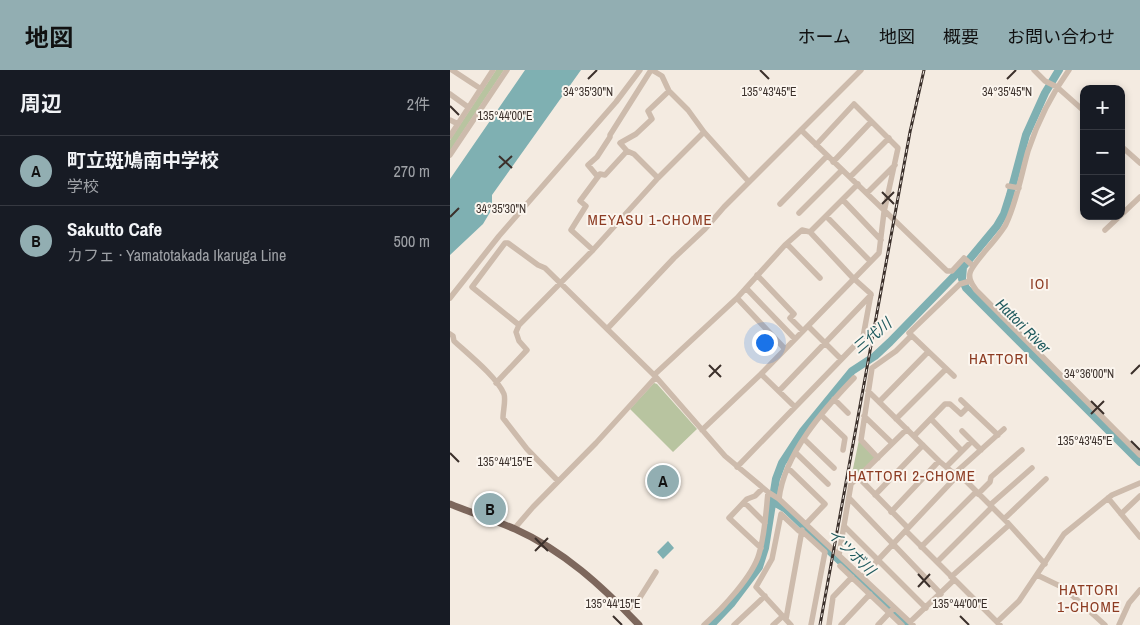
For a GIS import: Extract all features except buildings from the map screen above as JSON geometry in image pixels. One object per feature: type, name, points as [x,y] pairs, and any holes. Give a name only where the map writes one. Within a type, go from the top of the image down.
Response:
[{"type":"main road","points":[[450,504],[514,529],[536,540],[579,567],[600,584],[639,625]]},
{"type":"street","points":[[452,70],[481,90]]},
{"type":"street","points":[[450,136],[492,70]]},
{"type":"street","points":[[450,156],[507,70]]},
{"type":"street","points":[[450,298],[499,236],[616,102],[640,70]]},
{"type":"street","points":[[598,177],[588,165],[597,157],[616,124],[652,70],[662,76],[669,91],[688,110],[704,132],[749,182]]},
{"type":"street","points":[[607,329],[674,258],[705,229],[724,207],[860,70]]},
{"type":"street","points":[[1034,70],[1080,107]]},
{"type":"street","points":[[1070,70],[1056,86],[1038,123],[1005,226],[998,237],[972,266],[969,281],[1140,455]]},
{"type":"street","points":[[658,178],[620,143],[636,134],[652,119],[648,111],[669,91]]},
{"type":"street","points":[[450,94],[468,107]]},
{"type":"street","points":[[702,430],[761,374],[879,253],[884,212],[898,148],[854,104],[816,145]]},
{"type":"street","points":[[450,120],[458,124]]},
{"type":"street","points":[[833,162],[872,122]]},
{"type":"street","points":[[801,130],[947,271],[952,271],[964,258],[972,266]]},
{"type":"street","points":[[496,383],[528,350],[517,338],[516,332],[519,325],[593,250],[658,178],[704,132]]},
{"type":"street","points":[[850,177],[889,138]]},
{"type":"street","points":[[1125,150],[1140,163]]},
{"type":"street","points":[[593,250],[571,230],[586,206],[580,201],[600,174],[605,175],[627,151]]},
{"type":"street","points":[[780,204],[827,156]]},
{"type":"street","points":[[867,193],[895,165]]},
{"type":"street","points":[[799,213],[842,170]]},
{"type":"street","points":[[810,232],[858,184]]},
{"type":"street","points":[[1008,186],[1018,188]]},
{"type":"street","points":[[1125,211],[1140,197]]},
{"type":"street","points":[[842,200],[881,240]]},
{"type":"street","points":[[826,216],[870,262]]},
{"type":"street","points":[[1105,230],[1116,220]]},
{"type":"street","points":[[514,529],[532,507],[596,444],[655,376],[736,298],[802,230],[810,232],[871,295]]},
{"type":"street","points":[[519,325],[472,287],[505,243],[508,243],[538,265],[546,268],[655,376],[702,430],[737,466],[765,490],[779,499],[862,577],[892,610],[902,625]]},
{"type":"street","points":[[787,244],[820,278]]},
{"type":"street","points":[[758,275],[794,314],[790,318],[803,331]]},
{"type":"street","points":[[954,376],[909,333],[960,284],[969,281]]},
{"type":"street","points":[[746,288],[795,339]]},
{"type":"street","points":[[779,391],[871,295]]},
{"type":"street","points":[[737,466],[863,337],[871,295]]},
{"type":"street","points":[[736,298],[784,350]]},
{"type":"street","points":[[808,326],[841,359]]},
{"type":"street","points":[[450,334],[453,336],[454,341],[496,383],[504,396],[503,418],[527,449],[558,481]]},
{"type":"street","points":[[878,458],[861,440],[872,368],[896,351],[912,336]]},
{"type":"street","points":[[879,402],[928,352]]},
{"type":"street","points":[[896,419],[946,369]]},
{"type":"street","points":[[761,374],[795,407]]},
{"type":"street","points":[[779,499],[782,482],[804,439],[821,415],[854,378]]},
{"type":"street","points":[[868,391],[939,461],[956,475],[961,476],[1045,564]]},
{"type":"street","points":[[834,400],[848,413]]},
{"type":"street","points":[[961,400],[998,435]]},
{"type":"street","points":[[914,436],[945,404],[950,404],[961,414],[968,407]]},
{"type":"street","points":[[821,415],[845,438],[843,450]]},
{"type":"street","points":[[864,416],[892,444]]},
{"type":"street","points":[[930,419],[962,450]]},
{"type":"street","points":[[839,555],[851,484],[906,429]]},
{"type":"street","points":[[862,577],[956,475],[1004,429]]},
{"type":"street","points":[[962,431],[981,450]]},
{"type":"street","points":[[804,439],[834,468]]},
{"type":"street","points":[[946,467],[972,441]]},
{"type":"street","points":[[875,495],[923,445]]},
{"type":"street","points":[[921,546],[990,482],[991,477],[1022,450]]},
{"type":"street","points":[[796,453],[828,484]]},
{"type":"street","points":[[890,512],[939,461]]},
{"type":"street","points":[[773,625],[784,617],[802,531],[825,504],[788,468]]},
{"type":"street","points":[[937,562],[991,506],[1032,468]]},
{"type":"street","points":[[858,477],[921,546],[999,624],[1019,601],[1064,534],[1108,498],[1140,483]]},
{"type":"street","points":[[1004,519],[1046,479]]},
{"type":"street","points":[[760,548],[729,518],[747,499],[765,490]]},
{"type":"street","points":[[704,625],[723,607],[747,576],[758,558],[765,522],[765,490]]},
{"type":"street","points":[[1122,514],[1140,496]]},
{"type":"street","points":[[849,498],[941,594]]},
{"type":"street","points":[[1108,498],[1140,537]]},
{"type":"street","points":[[744,502],[765,522]]},
{"type":"street","points":[[792,625],[756,586],[772,560],[781,514],[825,552],[811,625]]},
{"type":"street","points":[[840,566],[870,594],[911,624],[941,594],[953,578],[1009,525]]},
{"type":"street","points":[[844,526],[926,608]]},
{"type":"street","points":[[626,612],[639,599],[656,572]]},
{"type":"street","points":[[1037,575],[1064,588],[1105,625]]},
{"type":"street","points":[[829,625],[833,597],[852,577]]},
{"type":"street","points":[[1119,625],[1129,603],[1140,590]]},
{"type":"street","points":[[841,625],[870,594]]},
{"type":"street","points":[[734,625],[765,596]]},
{"type":"street","points":[[878,625],[892,610]]},
{"type":"green space","points":[[496,70],[504,70],[450,151],[450,140]]},
{"type":"green space","points":[[654,383],[657,384],[697,429],[673,452],[630,409]]},
{"type":"green space","points":[[859,440],[876,458],[850,483]]},
{"type":"water","points":[[525,70],[581,70],[492,195],[492,209],[483,224],[450,255],[450,179]]},
{"type":"water","points":[[668,541],[674,548],[663,559],[657,552]]},
{"type":"waterway","name":"三代川","points":[[711,625],[731,604],[759,567],[765,548],[776,479],[782,463],[803,431],[852,371],[875,356],[890,342],[963,267],[997,226],[1004,214],[1026,135],[1045,93],[1059,70]]},
{"type":"waterway","name":"Hattori River","points":[[963,267],[962,279],[966,288],[1140,462]]},
{"type":"waterway","name":"イツボ川","points":[[774,502],[786,509],[907,625]]},
{"type":"railway","points":[[820,625],[910,132],[924,70]]},
{"type":"place","name":"町立斑鳩南中学校","points":[[663,481]]},
{"type":"place","name":"Sakutto Cafe","points":[[490,509]]},
{"type":"district","name":"MEYASU 1-CHOME","points":[[650,220]]},
{"type":"district","name":"IOI","points":[[1040,284]]},
{"type":"district","name":"HATTORI","points":[[999,359]]},
{"type":"district","name":"HATTORI 2-CHOME","points":[[912,476]]},
{"type":"district","name":"HATTORI 1-CHOME","points":[[1089,598]]}]
